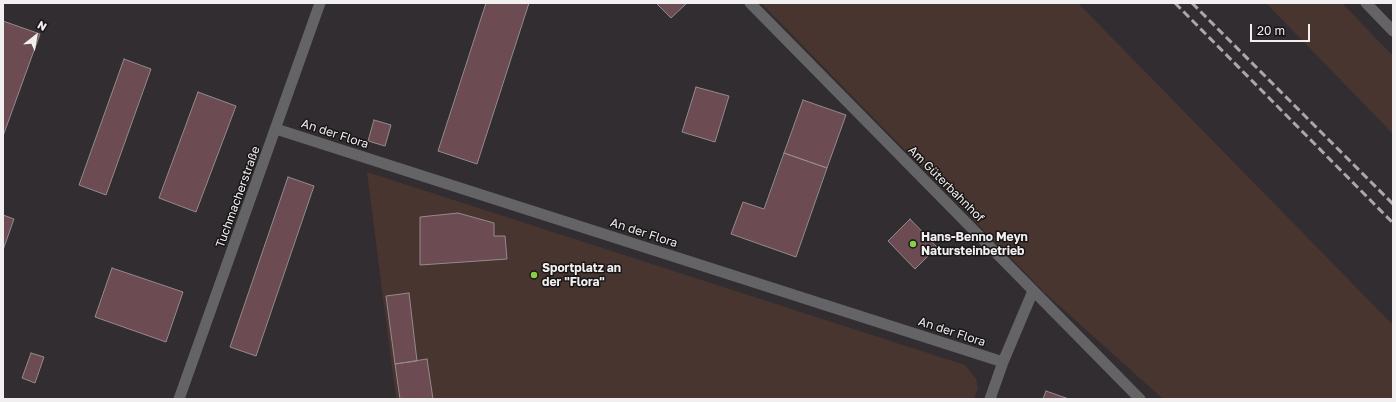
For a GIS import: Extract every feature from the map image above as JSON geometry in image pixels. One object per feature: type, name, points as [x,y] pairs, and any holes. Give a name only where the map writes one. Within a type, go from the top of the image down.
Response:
[{"type":"street","name":"Tuchmacherstraße","points":[[179,399],[320,3]]},
{"type":"street","name":"Am Güterbahnhof","points":[[750,3],[1140,399]]},
{"type":"street","points":[[1366,3],[1393,32]]},
{"type":"street","name":"An der Flora","points":[[276,129],[1003,362]]},
{"type":"street","points":[[990,399],[1003,362],[1033,291]]},
{"type":"shaded area","points":[[761,3],[1078,3],[1393,325],[1393,399],[1163,399],[1044,292]]},
{"type":"shaded area","points":[[1266,3],[1342,3],[1393,56],[1393,134]]},
{"type":"shaded area","name":"Sportplatz an der \"Flora\"","points":[[367,172],[965,365],[976,379],[978,388],[974,399],[396,399]]},
{"type":"building","points":[[486,3],[529,3],[477,164],[438,151]]},
{"type":"building","points":[[656,3],[687,3],[671,18]]},
{"type":"building","points":[[3,21],[40,34],[3,136]]},
{"type":"building","points":[[124,59],[151,69],[106,195],[79,185]]},
{"type":"building","points":[[696,87],[729,96],[715,142],[682,132]]},
{"type":"building","points":[[198,92],[236,106],[196,212],[159,198]]},
{"type":"building","points":[[803,100],[846,115],[827,168],[784,153]]},
{"type":"building","points":[[374,120],[391,125],[385,146],[368,141]]},
{"type":"building","points":[[784,153],[827,168],[796,257],[731,234],[743,202],[764,209]]},
{"type":"building","points":[[288,177],[314,186],[256,356],[230,347]]},
{"type":"building","points":[[458,213],[494,223],[494,236],[505,236],[507,259],[420,265],[420,217]]},
{"type":"building","points":[[3,215],[14,219],[3,250]]},
{"type":"building","name":"Hans-Benno Meyn Natursteinbetrieb","points":[[910,219],[937,247],[915,269],[888,241]]},
{"type":"building","points":[[112,268],[183,292],[166,342],[95,317]]},
{"type":"building","points":[[409,293],[417,361],[395,364],[386,296]]},
{"type":"building","points":[[31,353],[44,357],[35,383],[22,378]]},
{"type":"building","points":[[427,359],[433,399],[400,399],[395,364]]},
{"type":"building","points":[[1046,391],[1069,399],[1043,399]]},
{"type":"railway","points":[[1175,3],[1393,223]]},
{"type":"railway","points":[[1192,3],[1393,204]]},
{"type":"place","name":"Hans-Benno Meyn Natursteinbetrieb","points":[[913,244]]},
{"type":"place","name":"Sportplatz an der \"Flora\"","points":[[534,275]]}]
